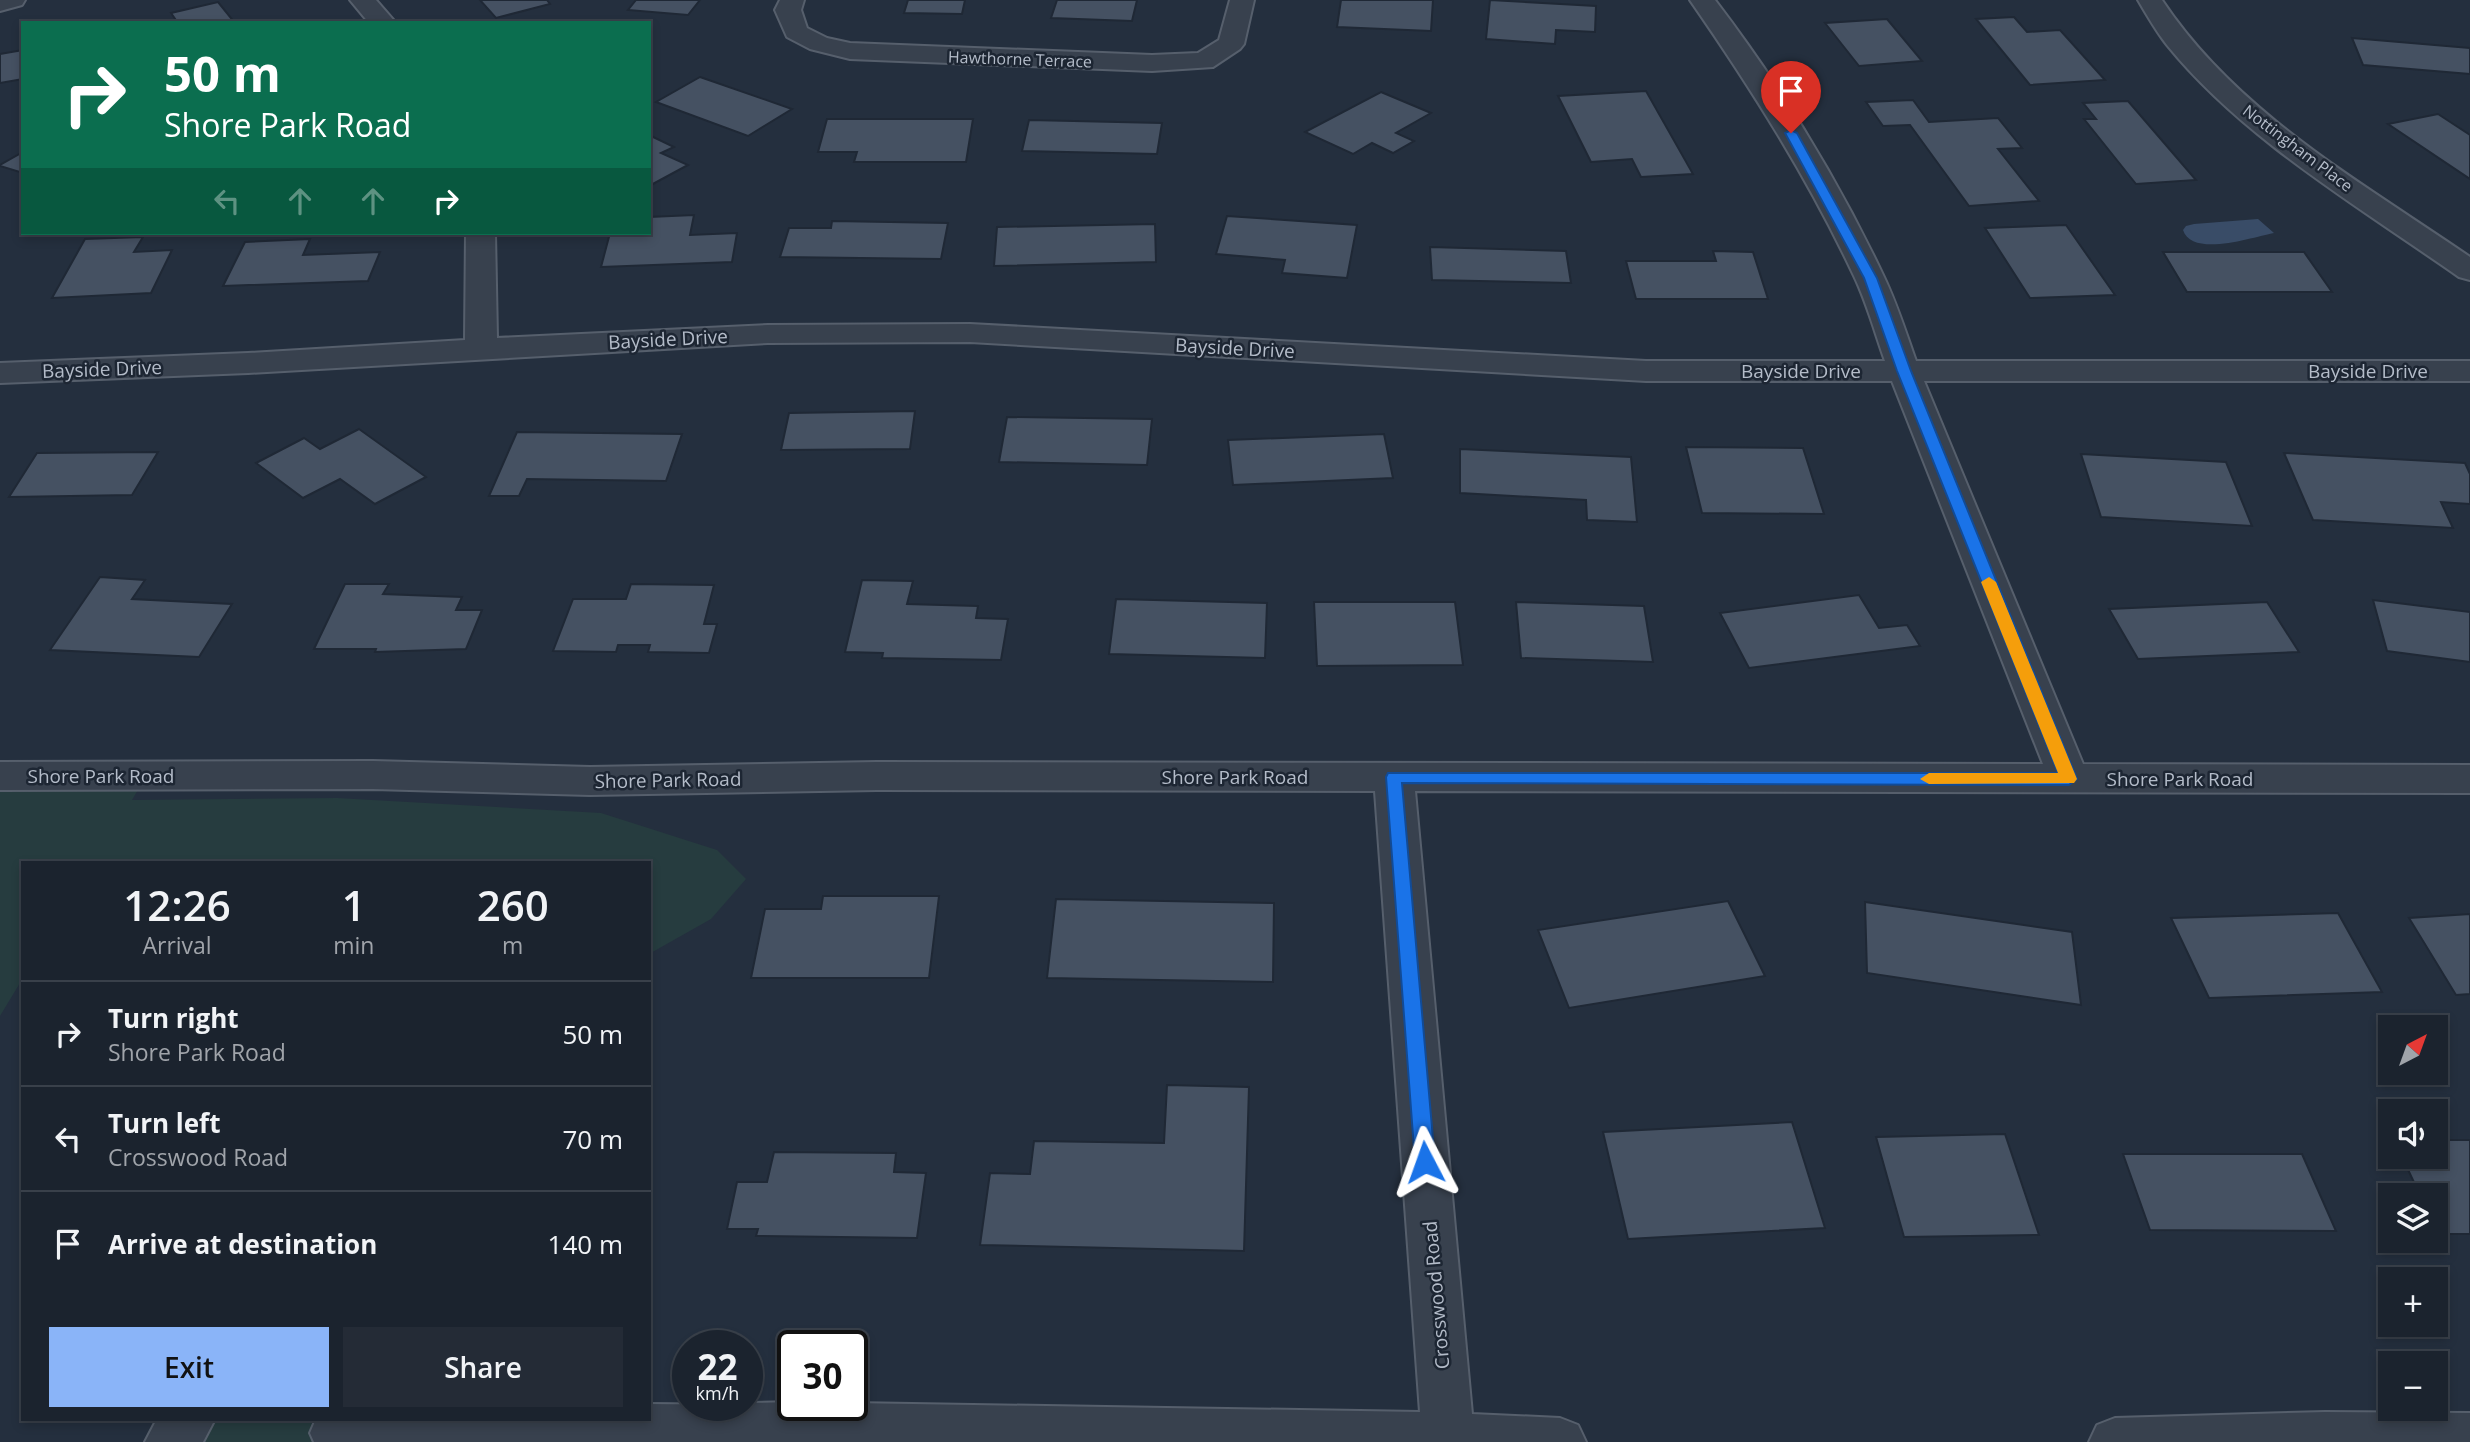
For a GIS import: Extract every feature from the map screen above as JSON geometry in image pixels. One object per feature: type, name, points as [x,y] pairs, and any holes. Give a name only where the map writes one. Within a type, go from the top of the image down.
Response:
[{"type":"street","points":[[0,2],[13,0]]},
{"type":"street","points":[[362,0],[381,21]]},
{"type":"street","name":"Hawthorne Terrace","points":[[792,0],[788,10],[796,32],[819,44],[850,51],[1152,63],[1204,61],[1231,44],[1242,0]]},
{"type":"street","points":[[1702,0],[1727,33],[1804,153],[1870,278],[1904,371],[2069,779]]},
{"type":"street","name":"Nottingham Place","points":[[2150,0],[2176,40],[2240,105],[2300,153],[2470,271]]},
{"type":"street","points":[[480,235],[481,348]]},
{"type":"street","name":"Bayside Drive","points":[[0,373],[248,363],[768,334],[970,333],[1646,371],[2470,371]]},
{"type":"street","name":"Shore Park Road","points":[[0,776],[373,775],[590,781],[877,776],[2470,779]]},
{"type":"street","name":"Crosswood Road","points":[[1394,777],[1448,1437]]},
{"type":"street","points":[[171,1442],[187,1421]]},
{"type":"street","points":[[334,1432],[793,1426],[1448,1437],[1560,1442]]},
{"type":"street","points":[[2115,1442],[2325,1436],[2470,1437]]},
{"type":"green space","points":[[0,776],[146,776],[132,800],[337,798],[601,813],[717,850],[746,879],[711,919],[651,953],[651,861],[21,861],[21,981],[0,1016]]},
{"type":"green space","points":[[209,1421],[311,1421],[315,1442],[191,1442]]},
{"type":"water","points":[[2258,219],[2274,233],[2210,244],[2198,243],[2189,238],[2183,230],[2194,224]]},
{"type":"building","points":[[480,0],[547,0],[550,4],[496,18]]},
{"type":"building","points":[[636,0],[700,0],[688,15],[628,10]]},
{"type":"building","points":[[908,0],[965,0],[962,14],[904,13]]},
{"type":"building","points":[[1057,0],[1137,0],[1132,21],[1051,18]]},
{"type":"building","points":[[1341,0],[1433,0],[1431,31],[1337,27]]},
{"type":"building","points":[[1490,0],[1596,6],[1595,32],[1556,30],[1555,44],[1486,39]]},
{"type":"building","points":[[218,2],[233,21],[177,21],[171,13]]},
{"type":"building","points":[[2014,17],[2027,32],[2060,30],[2105,80],[2030,85],[1976,19]]},
{"type":"building","points":[[1887,19],[1922,61],[1859,66],[1825,23]]},
{"type":"building","points":[[2352,38],[2470,48],[2470,74],[2363,65]]},
{"type":"building","points":[[21,50],[21,79],[0,83],[0,54]]},
{"type":"building","points":[[700,77],[792,109],[748,136],[656,102]]},
{"type":"building","points":[[1646,91],[1693,174],[1641,177],[1632,159],[1591,162],[1558,96]]},
{"type":"building","points":[[1381,92],[1431,113],[1396,133],[1414,141],[1393,153],[1372,143],[1353,154],[1305,132]]},
{"type":"building","points":[[1913,100],[1929,122],[1998,118],[2022,148],[1998,149],[2039,201],[1969,206],[1910,125],[1883,126],[1866,102]]},
{"type":"building","points":[[2128,101],[2196,180],[2136,184],[2084,119],[2096,119],[2083,103]]},
{"type":"building","points":[[2438,114],[2470,135],[2470,179],[2388,124]]},
{"type":"building","points":[[827,119],[973,119],[966,162],[854,162],[857,152],[818,152]]},
{"type":"building","points":[[1029,120],[1162,123],[1157,154],[1022,151]]},
{"type":"building","points":[[651,136],[674,147],[661,153],[688,165],[651,185]]},
{"type":"building","points":[[21,153],[21,172],[0,165]]},
{"type":"building","points":[[694,215],[690,235],[737,233],[732,262],[601,267],[609,235],[651,235],[651,217]]},
{"type":"building","points":[[1227,216],[1357,225],[1347,278],[1282,273],[1285,260],[1216,254]]},
{"type":"building","points":[[832,221],[948,223],[941,259],[780,257],[789,228],[831,228]]},
{"type":"building","points":[[1155,224],[1156,262],[994,266],[997,227]]},
{"type":"building","points":[[2066,225],[2115,295],[2030,298],[1985,228]]},
{"type":"building","points":[[143,237],[134,252],[172,250],[151,293],[52,298],[85,239]]},
{"type":"building","points":[[310,239],[303,255],[380,252],[368,281],[223,286],[245,242]]},
{"type":"building","points":[[1430,247],[1566,251],[1571,283],[1432,280]]},
{"type":"building","points":[[1713,251],[1753,252],[1768,299],[1636,299],[1626,261],[1716,261]]},
{"type":"building","points":[[2163,252],[2304,252],[2332,292],[2187,292]]},
{"type":"building","points":[[915,411],[910,449],[781,450],[789,413]]},
{"type":"building","points":[[1007,417],[1152,419],[1147,465],[999,462]]},
{"type":"building","points":[[359,429],[426,477],[375,504],[340,479],[303,498],[256,463],[304,438],[320,449]]},
{"type":"building","points":[[517,432],[682,434],[666,481],[527,479],[519,496],[489,496]]},
{"type":"building","points":[[1384,434],[1393,478],[1233,485],[1228,440]]},
{"type":"building","points":[[1686,447],[1803,448],[1824,514],[1702,513]]},
{"type":"building","points":[[1460,449],[1631,457],[1637,522],[1587,520],[1586,500],[1460,493]]},
{"type":"building","points":[[158,452],[132,495],[9,497],[37,453]]},
{"type":"building","points":[[2284,453],[2465,463],[2470,474],[2470,504],[2441,502],[2453,528],[2313,520]]},
{"type":"building","points":[[2081,454],[2226,462],[2252,526],[2101,517]]},
{"type":"building","points":[[100,577],[145,580],[132,599],[232,604],[199,657],[50,650]]},
{"type":"building","points":[[862,580],[913,581],[907,604],[978,606],[976,618],[1008,619],[1001,660],[882,658],[883,653],[845,652]]},
{"type":"building","points":[[345,584],[389,584],[383,594],[462,597],[456,610],[482,610],[466,649],[375,652],[376,649],[314,649]]},
{"type":"building","points":[[631,584],[714,585],[704,624],[717,624],[709,653],[648,652],[650,645],[618,645],[616,652],[553,651],[573,599],[626,599]]},
{"type":"building","points":[[1859,595],[1879,628],[1907,625],[1920,646],[1749,668],[1720,613]]},
{"type":"building","points":[[1116,599],[1267,603],[1265,658],[1109,654]]},
{"type":"building","points":[[2373,600],[2470,612],[2470,662],[2387,651]]},
{"type":"building","points":[[1314,602],[1455,602],[1463,665],[1317,666]]},
{"type":"building","points":[[1516,602],[1644,606],[1653,662],[1521,658]]},
{"type":"building","points":[[2267,602],[2299,652],[2138,659],[2109,609]]},
{"type":"building","points":[[823,896],[939,896],[929,978],[751,978],[765,909],[821,909]]},
{"type":"building","points":[[1056,899],[1274,903],[1273,982],[1047,978]]},
{"type":"building","points":[[1728,901],[1765,976],[1569,1008],[1538,930]]},
{"type":"building","points":[[1865,902],[2072,932],[2081,1005],[1867,973]]},
{"type":"building","points":[[2338,913],[2382,992],[2209,998],[2171,918]]},
{"type":"building","points":[[2470,914],[2470,994],[2456,995],[2409,918]]},
{"type":"building","points":[[1167,1085],[1249,1087],[1244,1251],[980,1245],[990,1173],[1030,1174],[1034,1141],[1164,1143]]},
{"type":"building","points":[[1792,1122],[1825,1228],[1628,1239],[1603,1132]]},
{"type":"building","points":[[2005,1134],[2039,1235],[1904,1237],[1876,1137]]},
{"type":"building","points":[[2448,1140],[2470,1140],[2470,1234],[2448,1234],[2448,1183],[2414,1183],[2408,1169],[2448,1169]]},
{"type":"building","points":[[774,1152],[896,1153],[894,1172],[926,1173],[917,1238],[756,1236],[758,1229],[727,1229],[737,1182],[767,1182]]},
{"type":"building","points":[[2123,1154],[2302,1154],[2336,1231],[2150,1230]]},
{"type":"slow traffic","points":[[1929,779],[2069,779],[1989,582]]},
{"type":"route","points":[[1425,1162],[1394,777],[2069,779],[1904,371],[1870,278],[1791,133]]}]
